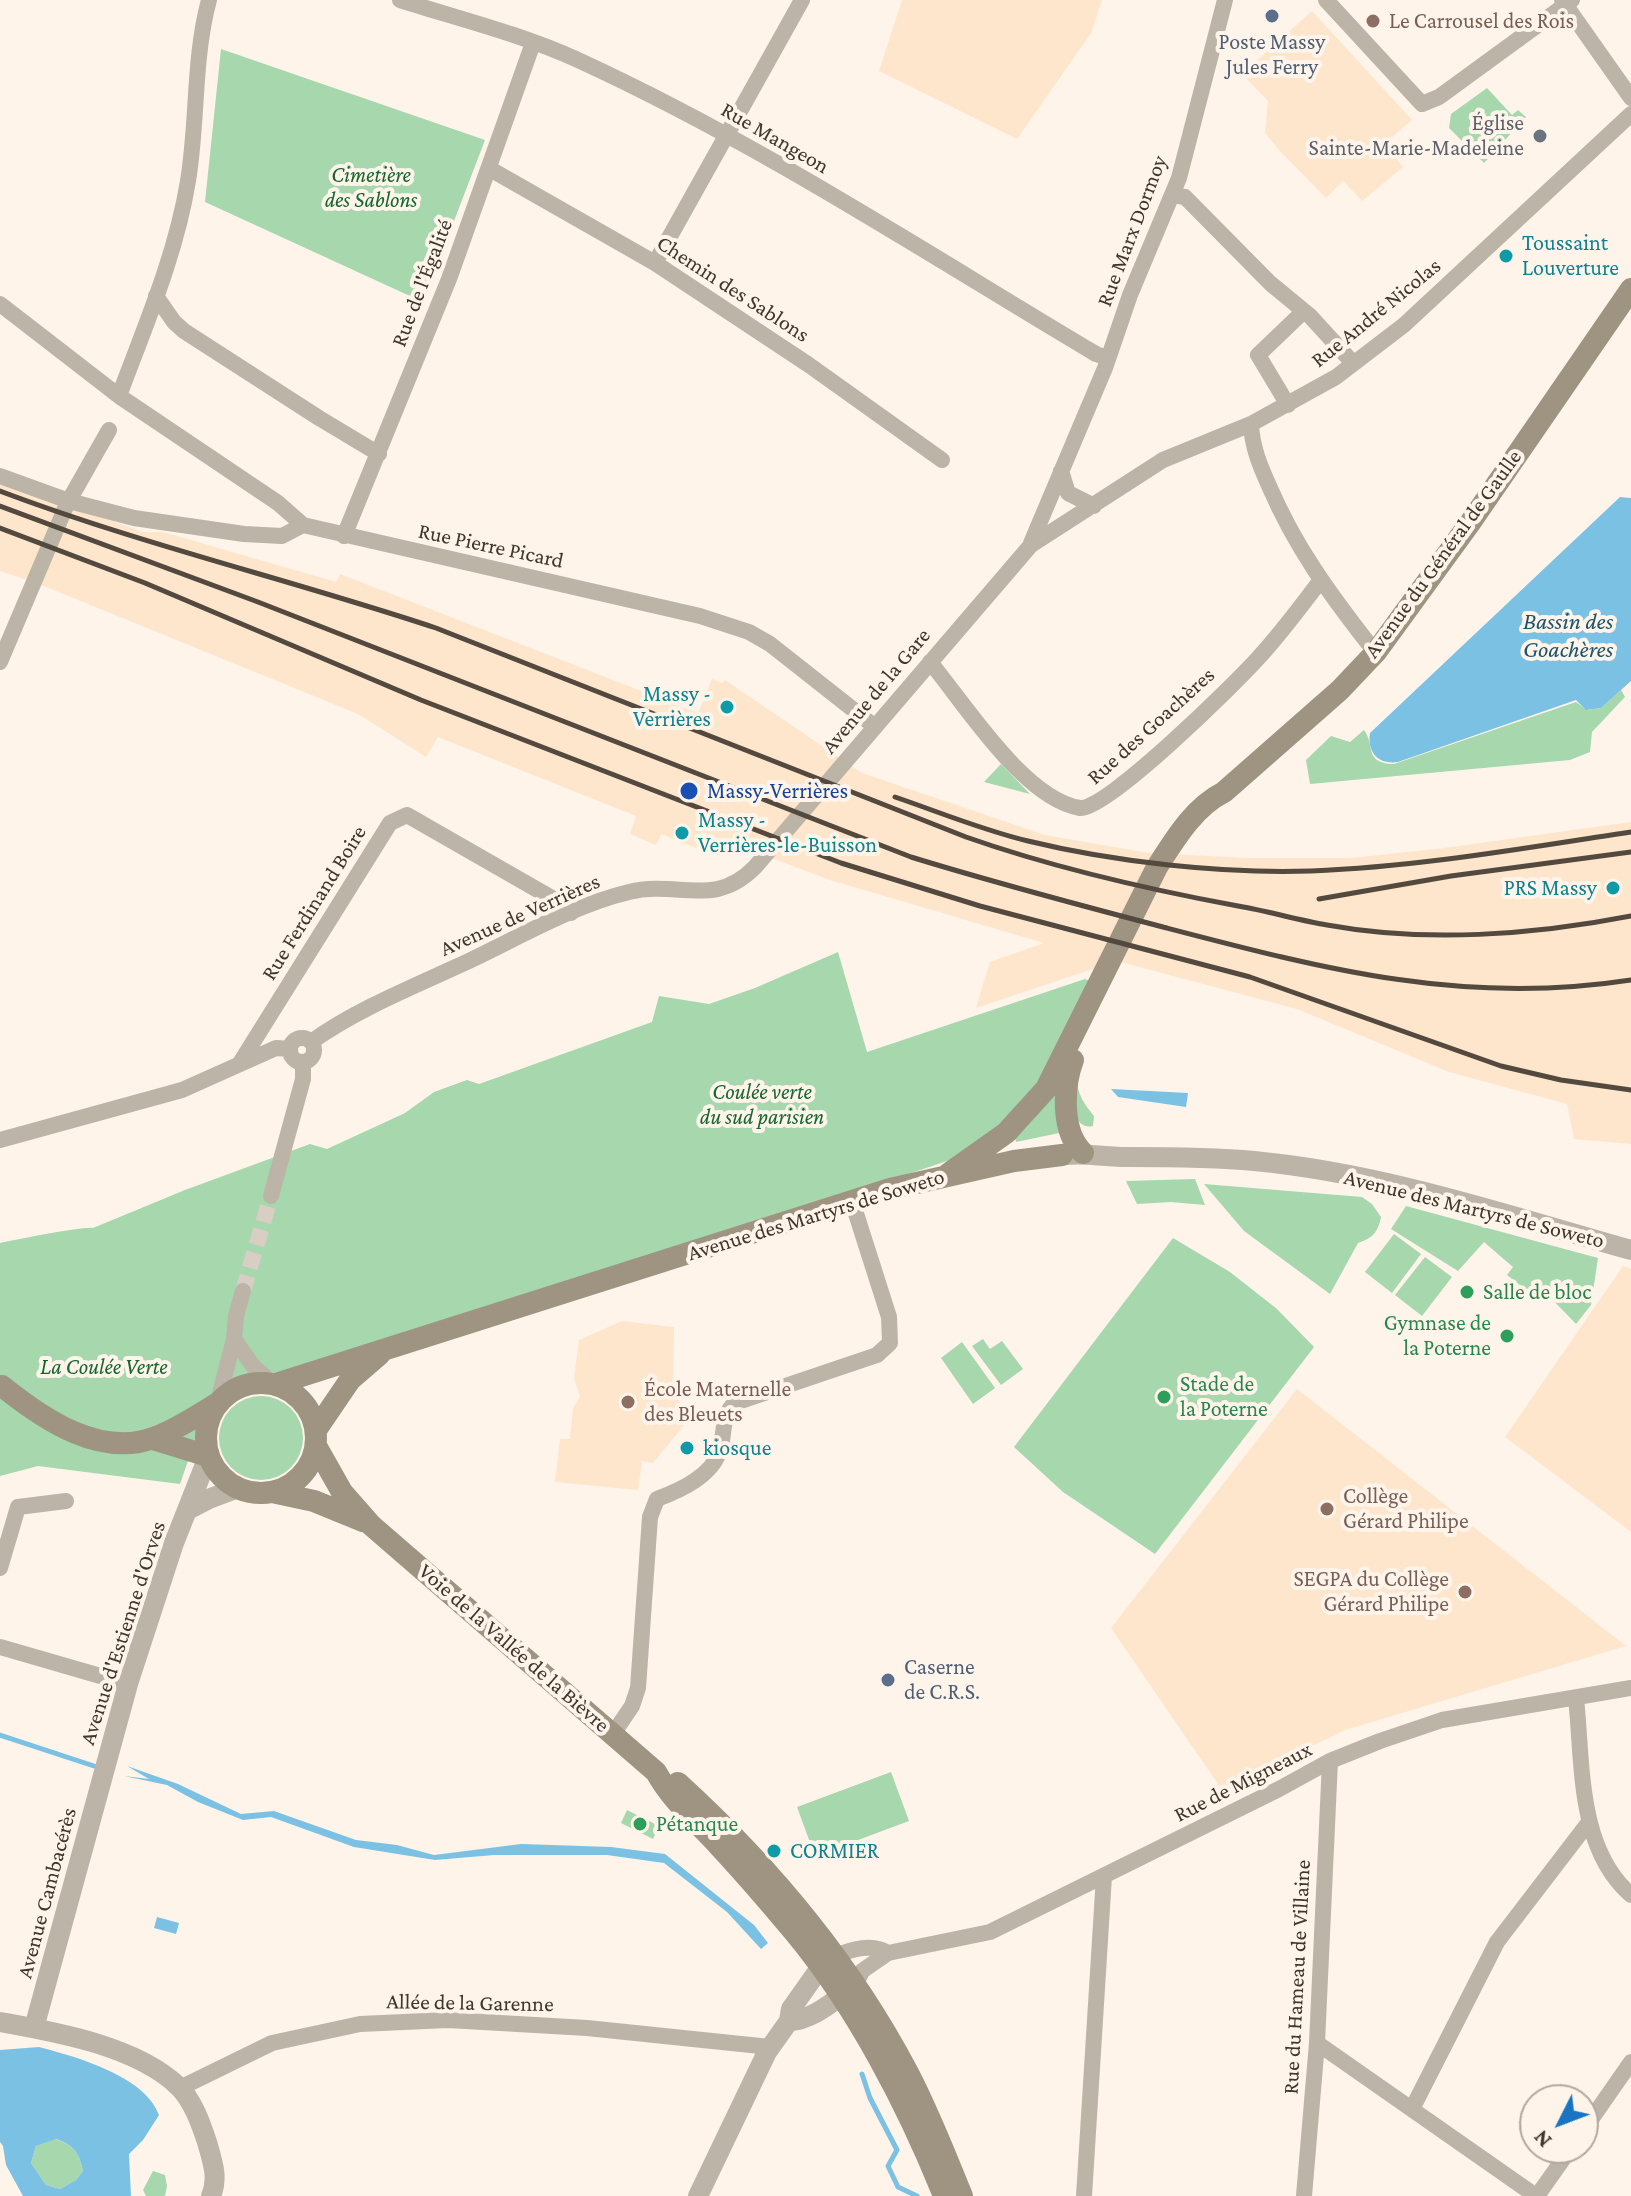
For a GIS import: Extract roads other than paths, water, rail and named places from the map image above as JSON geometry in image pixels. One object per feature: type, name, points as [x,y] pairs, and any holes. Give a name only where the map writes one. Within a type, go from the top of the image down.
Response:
[{"type":"main road","name":"Avenue du Général de Gaulle","points":[[1073,1154],[1077,1147],[1065,1104],[1068,1075],[1168,866],[1224,792],[1340,690],[1376,652],[1470,523],[1631,289]]},
{"type":"main road","name":"Avenue du Général de Gaulle","points":[[948,1174],[1006,1133],[1046,1089],[1157,867],[1185,826],[1209,799],[1224,792]]},
{"type":"main road","name":"Avenue des Martyrs de Soweto","points":[[274,1384],[852,1201],[948,1174],[1014,1161],[1073,1154]]},
{"type":"main road","name":"Avenue des Martyrs de Soweto","points":[[316,1438],[350,1380],[386,1349]]},
{"type":"main road","points":[[2,1386],[55,1425],[86,1437],[120,1442],[153,1439],[183,1424],[234,1389],[252,1382],[274,1384],[295,1394],[309,1410],[316,1438],[311,1462],[301,1476],[288,1487],[256,1493],[238,1488],[221,1477],[208,1456],[205,1429],[217,1402]]},
{"type":"main road","name":"Voie de la Vallée de la Bièvre","points":[[316,1438],[342,1492],[371,1525],[656,1772],[667,1791],[839,1976],[911,2116],[944,2196]]},
{"type":"main road","points":[[153,1439],[208,1456]]},
{"type":"main road","name":"Voie de la Vallée de la Bièvre","points":[[272,1492],[324,1504],[371,1525]]},
{"type":"main road","name":"Voie de la Vallée de la Bièvre","points":[[656,1772],[670,1776],[751,1855],[907,2070],[962,2196]]},
{"type":"street","points":[[119,396],[156,296],[188,181],[202,33],[209,0]]},
{"type":"street","name":"Rue Mangeon","points":[[400,0],[577,60],[728,133],[1083,346],[1108,358]]},
{"type":"street","points":[[655,263],[802,0]]},
{"type":"street","name":"Rue Marx Dormoy","points":[[1031,545],[1179,178],[1225,0]]},
{"type":"street","points":[[1326,0],[1422,104],[1439,97],[1566,2],[1631,98]]},
{"type":"street","name":"Rue de l'Égalité","points":[[344,536],[490,169],[533,43]]},
{"type":"street","name":"Rue André Nicolas","points":[[1031,545],[1163,460],[1251,424],[1317,389],[1404,325],[1631,114]]},
{"type":"street","name":"Chemin des Sablons","points":[[490,169],[655,263],[809,365],[942,460]]},
{"type":"street","points":[[1172,195],[1185,197],[1270,283],[1304,311],[1353,363]]},
{"type":"street","points":[[156,296],[184,331],[379,454]]},
{"type":"street","points":[[0,304],[119,396],[278,503],[303,525],[282,536],[244,534],[134,518],[69,501],[0,476]]},
{"type":"street","points":[[1288,405],[1258,355],[1304,311]]},
{"type":"street","points":[[1251,424],[1256,455],[1298,547],[1368,643]]},
{"type":"street","points":[[0,662],[69,501],[109,430]]},
{"type":"street","points":[[1061,471],[1068,493],[1094,506]]},
{"type":"street","name":"Rue Pierre Picard","points":[[303,525],[732,625],[789,657],[874,726]]},
{"type":"street","name":"Avenue de la Gare","points":[[755,867],[1031,545]]},
{"type":"street","name":"Rue des Goachères","points":[[930,662],[1009,761],[1040,789],[1078,808],[1086,808],[1132,779],[1258,659],[1321,580]]},
{"type":"street","name":"Rue Ferdinand Boire","points":[[240,1063],[390,823],[398,819],[407,815],[564,905],[571,913]]},
{"type":"street","name":"Avenue de Verrières","points":[[311,1042],[354,1015],[571,913],[632,891],[725,888],[735,885],[755,867]]},
{"type":"street","points":[[300,1038],[311,1042],[314,1053],[310,1059],[303,1062],[295,1060],[290,1049],[293,1042],[300,1038]]},
{"type":"street","points":[[0,1140],[182,1090],[276,1048],[290,1049]]},
{"type":"street","points":[[271,1196],[303,1079],[303,1062]]},
{"type":"street","name":"Avenue des Martyrs de Soweto","points":[[1073,1154],[1256,1161],[1348,1175],[1428,1193],[1631,1250]]},
{"type":"street","points":[[613,1734],[632,1706],[638,1688],[650,1517],[657,1499],[689,1485],[710,1466],[719,1453],[727,1412],[735,1403],[877,1355],[890,1343],[889,1317],[852,1201]]},
{"type":"street","points":[[217,1402],[243,1291]]},
{"type":"street","points":[[234,1339],[253,1366],[274,1384]]},
{"type":"street","name":"Avenue d'Estienne d'Orves","points":[[105,1771],[128,1684],[174,1543],[208,1456]]},
{"type":"street","name":"Avenue d'Estienne d'Orves","points":[[188,1510],[238,1488]]},
{"type":"street","points":[[0,1568],[18,1507],[66,1501]]},
{"type":"street","points":[[0,1647],[128,1684]]},
{"type":"street","name":"Rue de Migneaux","points":[[839,1976],[888,1953],[990,1932],[1330,1761],[1442,1720],[1631,1688]]},
{"type":"street","points":[[1576,1698],[1589,1822],[1605,1864],[1631,1895]]},
{"type":"street","name":"Rue du Hameau de Villaine","points":[[1304,2196],[1317,2043],[1330,1761]]},
{"type":"street","name":"Avenue Cambacérès","points":[[34,2028],[105,1771]]},
{"type":"street","points":[[1412,2109],[1497,1942],[1589,1822]]},
{"type":"street","points":[[1084,2196],[1104,1876]]},
{"type":"street","name":"Rue de Migneaux","points":[[839,1976],[850,1949],[881,1948],[888,1953]]},
{"type":"street","points":[[789,2021],[807,2016],[839,1976]]},
{"type":"street","points":[[698,2196],[770,2047],[789,2021],[791,2009],[839,1976]]},
{"type":"street","name":"Allée de la Garenne","points":[[180,2088],[272,2043],[360,2024],[448,2020],[587,2028],[770,2047]]},
{"type":"street","points":[[0,2022],[34,2028],[132,2056],[161,2072],[180,2088],[203,2130],[215,2170],[215,2187],[211,2196]]},
{"type":"street","points":[[1317,2043],[1536,2196],[1559,2164]]},
{"type":"street","points":[[1599,2108],[1631,2062]]},
{"type":"water","name":"Bassin des Goachères","points":[[1620,497],[1631,498],[1631,681],[1601,708],[1586,710],[1576,700],[1398,762],[1375,756],[1370,746],[1370,733]]},
{"type":"water","points":[[1111,1089],[1188,1093],[1186,1107],[1118,1097]]},
{"type":"water","points":[[127,1766],[178,1784],[241,1814],[274,1811],[356,1840],[397,1845],[434,1855],[521,1844],[611,1847],[665,1854],[754,1925],[768,1943],[761,1949],[727,1912],[664,1863],[607,1855],[494,1855],[435,1860],[354,1847],[271,1817],[243,1820],[198,1802],[167,1785],[124,1776],[149,1779]]},
{"type":"water","points":[[157,1917],[179,1923],[176,1934],[154,1928]]},
{"type":"water","points":[[39,2047],[72,2056],[125,2079],[151,2101],[159,2115],[143,2140],[129,2154],[131,2196],[23,2196],[6,2165],[0,2142],[0,2050]],"holes":[[[56,2139],[74,2150],[83,2171],[76,2180],[60,2189],[46,2185],[31,2163],[36,2146]]]},
{"type":"waterway","points":[[0,1735],[94,1766]]},
{"type":"waterway","points":[[862,2074],[870,2098],[897,2150],[888,2166],[898,2187],[917,2196]]},
{"type":"tunnel","points":[[243,1291],[271,1196]]},
{"type":"railway","points":[[0,491],[108,528],[436,628],[966,837],[1066,868],[1364,931],[1441,935],[1518,932],[1631,916]]},
{"type":"railway","points":[[0,506],[258,602],[911,857],[974,876],[1280,957],[1394,979],[1510,989],[1631,980]]},
{"type":"railway","points":[[0,528],[145,583],[421,700],[841,863],[980,906],[1250,977],[1501,1066],[1561,1080],[1631,1090]]},
{"type":"railway","points":[[895,797],[1028,841],[1096,855],[1242,871],[1311,871],[1391,865],[1631,832]]},
{"type":"railway","points":[[1319,899],[1451,876],[1631,852]]},
{"type":"place","name":"Poste Massy Jules Ferry","points":[[1272,16]]},
{"type":"place","name":"Le Carrousel des Rois","points":[[1373,21]]},
{"type":"place","name":"Église Sainte-Marie-Madeleine","points":[[1540,136]]},
{"type":"place","name":"Toussaint Louverture","points":[[1506,256]]},
{"type":"place","name":"Massy - Verrières","points":[[727,707]]},
{"type":"place","name":"Massy-Verrières","points":[[689,791]]},
{"type":"place","name":"Massy - Verrières-le-Buisson","points":[[682,833]]},
{"type":"place","name":"PRS Massy","points":[[1613,888]]},
{"type":"place","name":"Salle de bloc","points":[[1467,1292]]},
{"type":"place","name":"Gymnase de la Poterne","points":[[1507,1336]]},
{"type":"place","name":"Stade de la Poterne","points":[[1164,1397]]},
{"type":"place","name":"École Maternelle des Bleuets","points":[[628,1402]]},
{"type":"place","name":"kiosque","points":[[687,1448]]},
{"type":"place","name":"Collège Gérard Philipe","points":[[1327,1509]]},
{"type":"place","name":"SEGPA du Collège Gérard Philipe","points":[[1465,1592]]},
{"type":"place","name":"Caserne de C.R.S.","points":[[888,1680]]},
{"type":"place","name":"Pétanque","points":[[640,1824]]},
{"type":"place","name":"CORMIER","points":[[774,1851]]},
{"type":"park label","name":"Cimetière des Sablons","points":[[371,188]]},
{"type":"park label","name":"Coulée verte du sud parisien","points":[[762,1104]]},
{"type":"park label","name":"La Coulée Verte","points":[[104,1367]]}]
